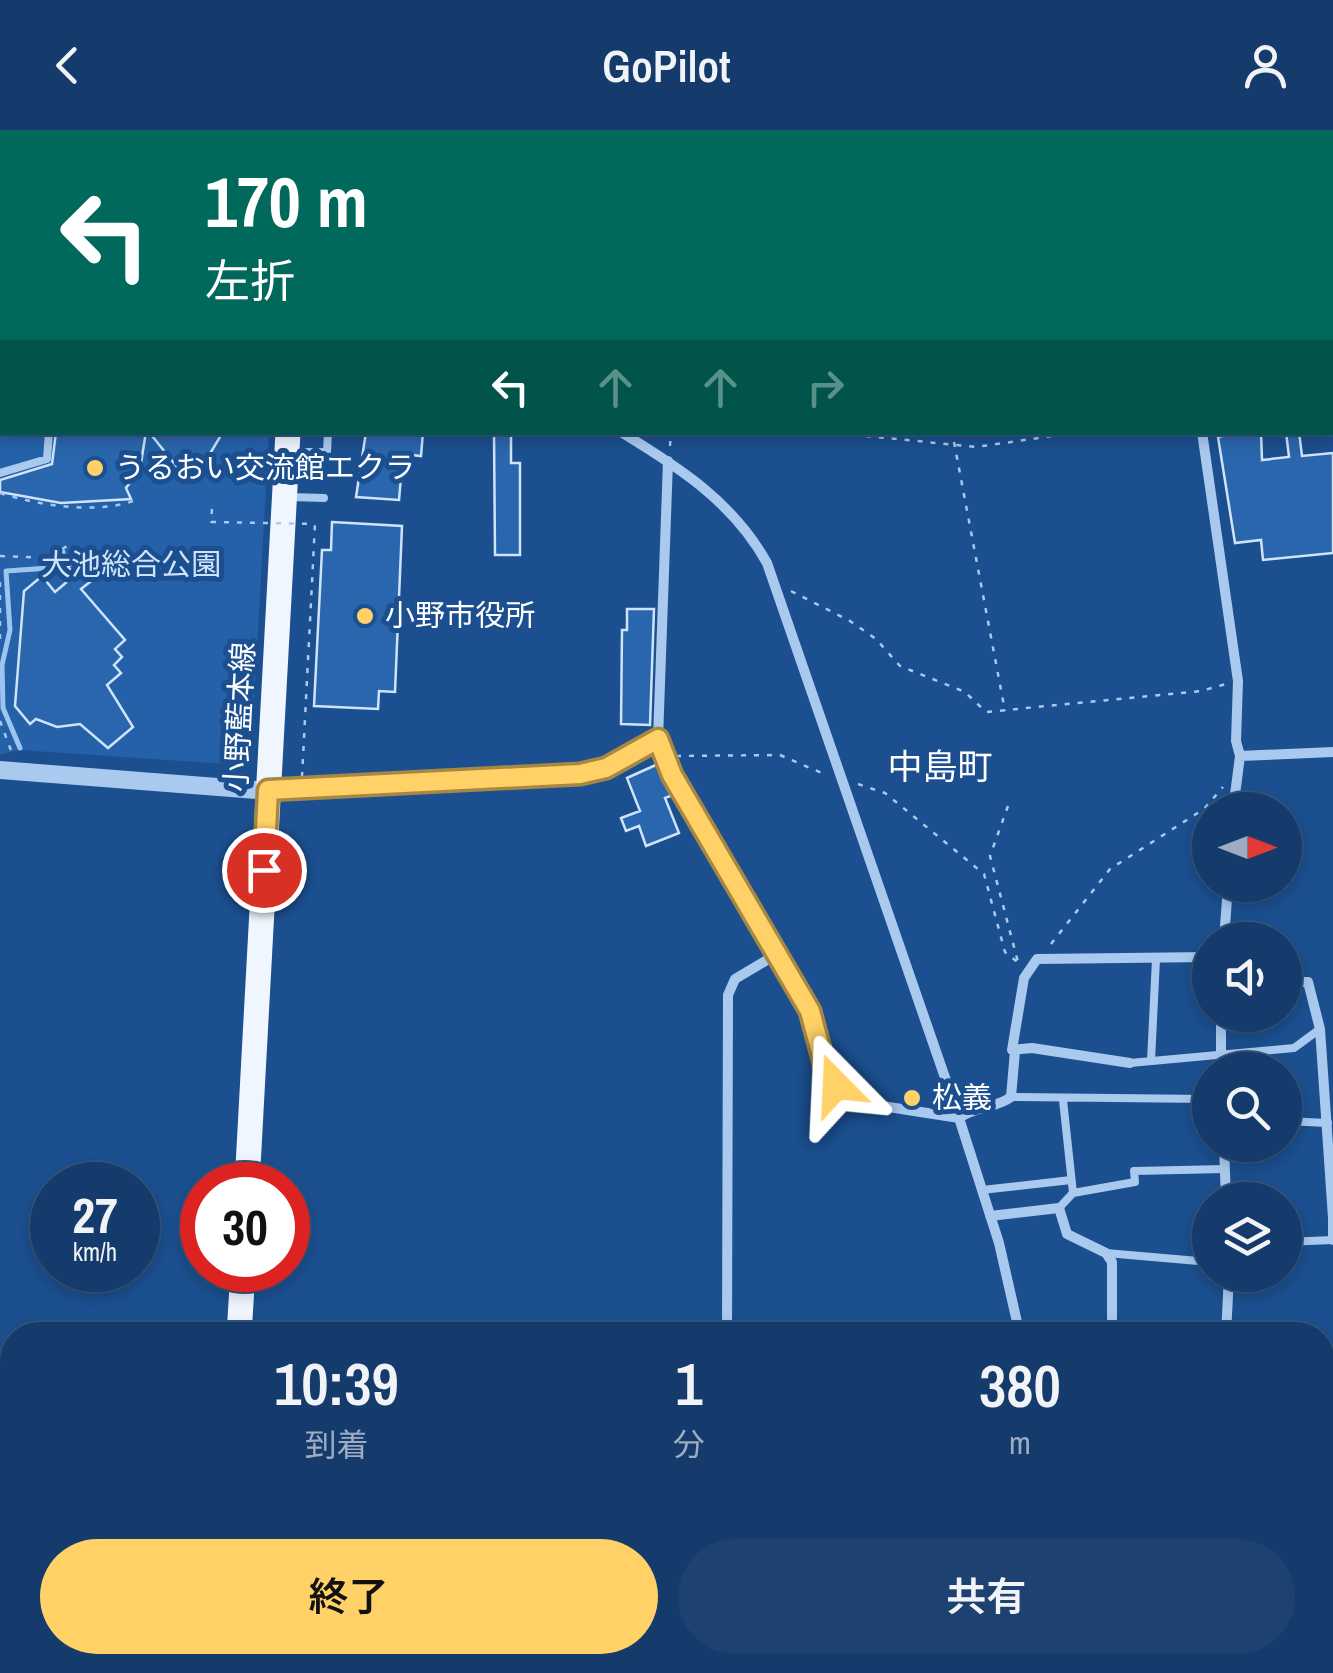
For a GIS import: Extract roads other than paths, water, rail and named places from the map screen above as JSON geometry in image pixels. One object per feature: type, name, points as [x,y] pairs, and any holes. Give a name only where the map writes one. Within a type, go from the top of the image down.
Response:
[{"type":"main road","name":"小野藍本線","points":[[248,1162],[288,442]]},
{"type":"main road","points":[[241,1322],[242,1292]]},
{"type":"street","points":[[627,435],[723,502],[750,532],[776,588],[960,1118],[990,1216],[1016,1322]]},
{"type":"street","points":[[1202,435],[1238,680],[1236,741],[1240,756],[1234,792]]},
{"type":"street","points":[[668,461],[658,739],[810,1011],[826,1071],[836,1085],[864,1103],[960,1118],[972,1109],[1002,1104],[1012,1097],[1018,1009],[1037,960],[1192,959]]},
{"type":"street","points":[[7,764],[268,790],[580,774],[606,768],[658,739]]},
{"type":"street","points":[[1240,756],[1333,752]]},
{"type":"street","points":[[727,1322],[728,996],[736,979],[777,954]]},
{"type":"street","points":[[1302,982],[1308,982],[1320,1029],[1332,1240]]},
{"type":"street","points":[[1015,1050],[1032,1048],[1130,1064]]},
{"type":"street","points":[[1225,1162],[1225,1182]]},
{"type":"street","points":[[990,1216],[1060,1208],[1067,1234],[1106,1252],[1112,1262],[1112,1322]]},
{"type":"street","points":[[1227,1322],[1228,1292]]},
{"type":"lane","points":[[0,472],[46,459],[49,435]]},
{"type":"lane","points":[[288,442],[328,452],[328,435]]},
{"type":"lane","points":[[285,497],[324,498]]},
{"type":"lane","points":[[1151,1061],[1156,960]]},
{"type":"lane","points":[[1235,1052],[1294,1048],[1320,1029]]},
{"type":"lane","points":[[1130,1064],[1192,1056]]},
{"type":"lane","points":[[1012,1097],[1192,1100]]},
{"type":"lane","points":[[1062,1100],[1072,1193]]},
{"type":"lane","points":[[1302,1121],[1328,1122]]},
{"type":"lane","points":[[1060,1208],[1072,1193],[1135,1182],[1134,1171],[1225,1169]]},
{"type":"lane","points":[[982,1190],[1071,1180]]},
{"type":"lane","points":[[1302,1241],[1332,1240]]},
{"type":"lane","points":[[1106,1252],[1192,1260]]},
{"type":"waterway","points":[[20,748],[3,708],[2,665],[10,630],[6,571],[64,567],[63,552]]},
{"type":"place","name":"うるおい交流館エクラ","points":[[95,468]]},
{"type":"place","name":"小野市役所","points":[[365,616]]},
{"type":"place","name":"松義","points":[[912,1098]]},
{"type":"district","name":"中島町","points":[[940,767]]},
{"type":"park label","name":"大池総合公園","points":[[131,565]]}]
